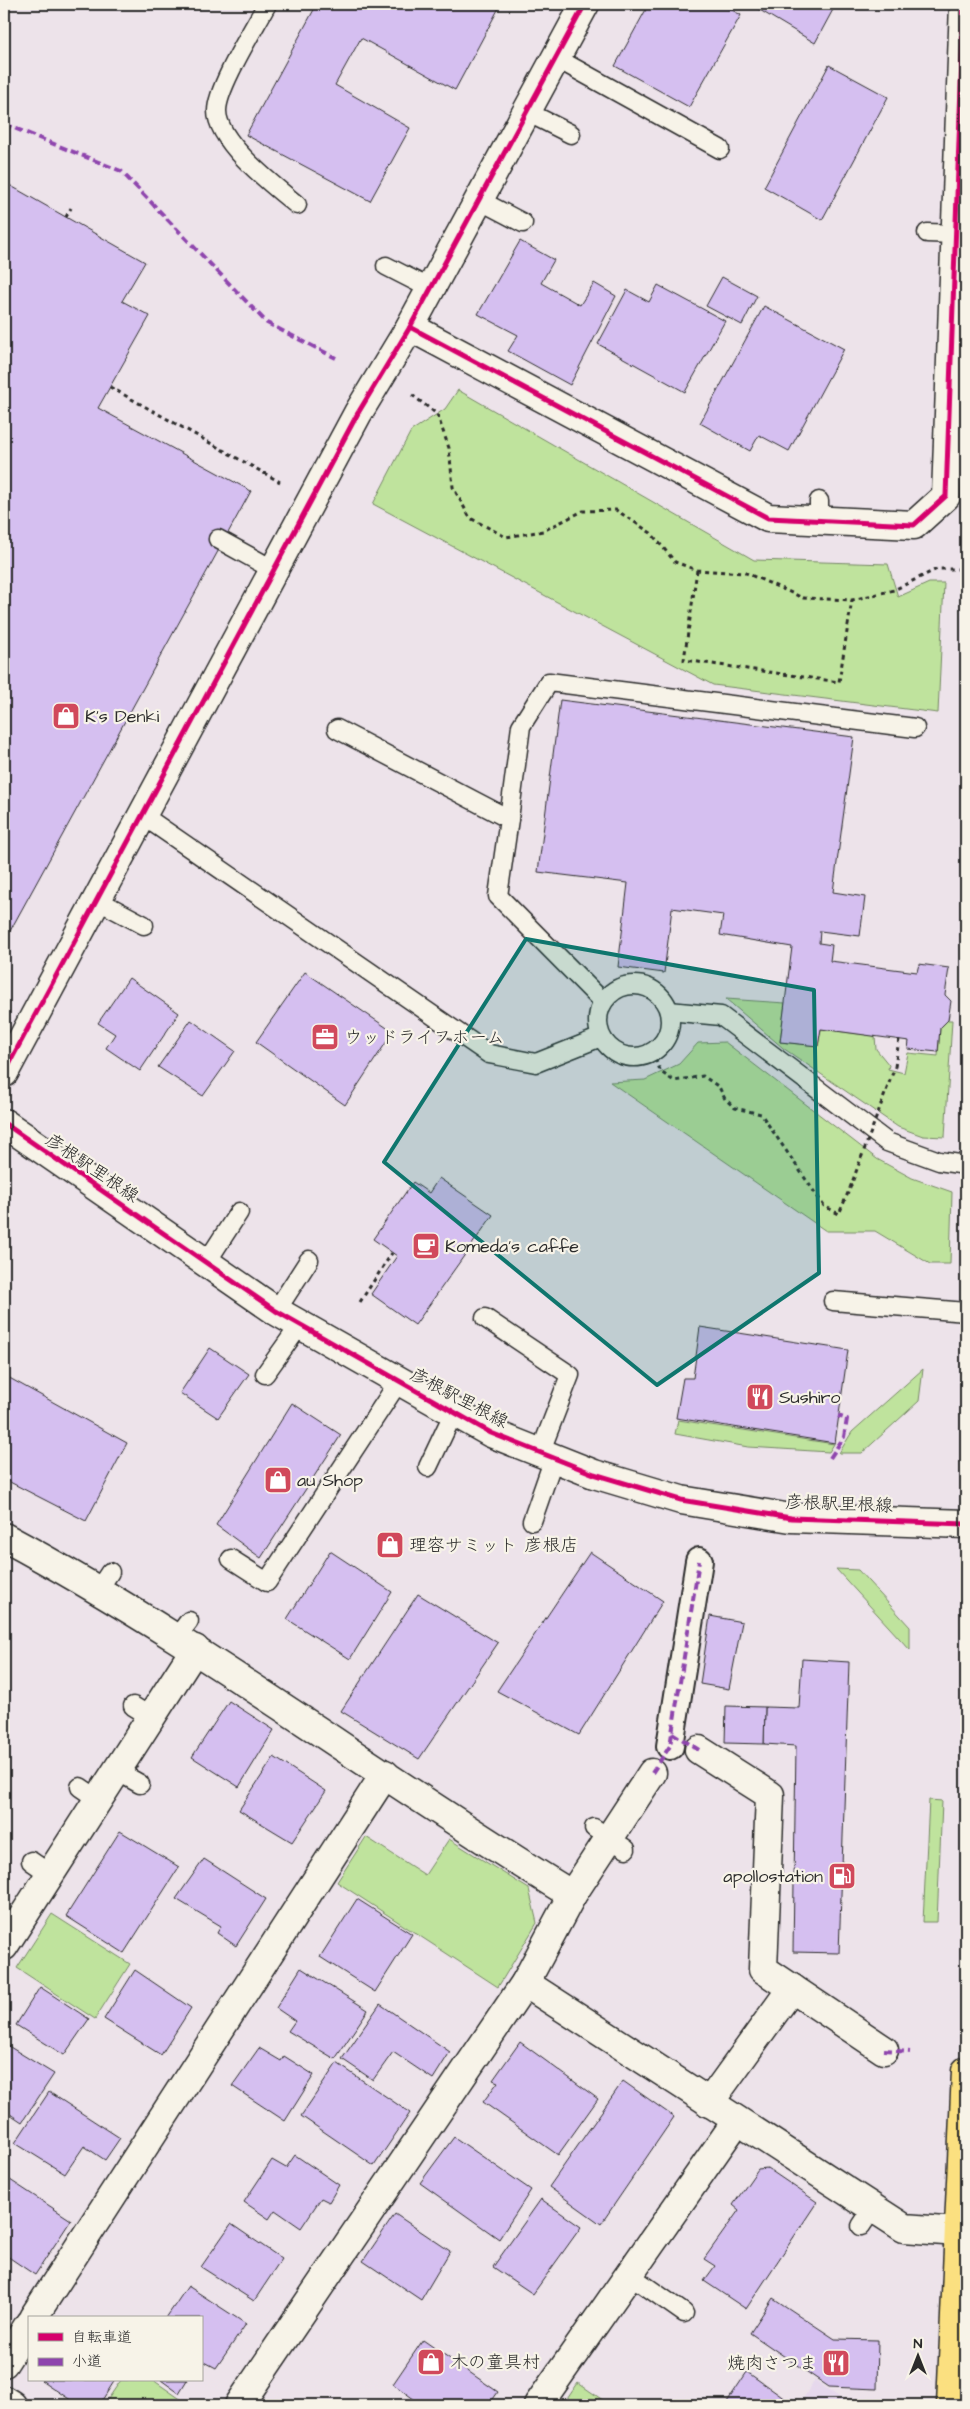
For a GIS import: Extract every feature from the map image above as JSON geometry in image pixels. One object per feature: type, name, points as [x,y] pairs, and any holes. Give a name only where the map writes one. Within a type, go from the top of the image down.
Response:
[{"type":"highway","points":[[951,2405],[960,2334],[958,2232],[966,2071]]},
{"type":"street","points":[[4,1073],[358,413],[410,327],[585,4]]},
{"type":"street","points":[[410,327],[768,518],[819,511],[914,524],[946,496],[943,337],[956,234],[954,62],[964,4]]},
{"type":"street","name":"彦根駅里根線","points":[[4,1123],[276,1311],[491,1433],[594,1474],[681,1500],[791,1518],[966,1524]]},
{"type":"street","points":[[4,1537],[104,1581],[187,1636],[385,1774],[572,1895]]},
{"type":"street","points":[[670,1746],[699,1561]]},
{"type":"street","points":[[4,1946],[41,1868],[89,1793],[128,1777],[142,1711],[187,1636]]},
{"type":"street","points":[[699,1750],[770,1795],[763,1969],[884,2050]]},
{"type":"street","points":[[239,2405],[304,2324],[486,2024],[525,1983],[572,1895],[652,1773]]},
{"type":"street","points":[[35,2316],[90,2245],[155,2145],[385,1774]]},
{"type":"street","points":[[525,1983],[709,2103],[867,2217],[904,2228],[958,2232]]},
{"type":"street","points":[[709,2103],[792,1988]]},
{"type":"street","points":[[538,2405],[553,2369],[630,2275],[736,2122]]},
{"type":"street","points":[[4,2363],[28,2326]]},
{"type":"street","points":[[4,2400],[12,2405]]},
{"type":"lane","points":[[267,4],[220,94],[217,112],[222,132],[260,174],[297,205]]},
{"type":"lane","points":[[556,58],[720,149]]},
{"type":"lane","points":[[527,112],[571,134]]},
{"type":"lane","points":[[479,200],[523,223]]},
{"type":"lane","points":[[927,233],[956,234]]},
{"type":"lane","points":[[386,266],[431,289]]},
{"type":"lane","points":[[218,539],[274,570]]},
{"type":"lane","points":[[602,1002],[498,896],[521,726],[549,682],[915,728]]},
{"type":"lane","points":[[338,729],[509,819]]},
{"type":"lane","points":[[142,815],[489,1054],[536,1063],[601,1038]]},
{"type":"lane","points":[[97,900],[144,925]]},
{"type":"lane","points":[[633,985],[645,987],[655,992],[664,1000],[669,1011],[668,1035],[662,1045],[652,1052],[629,1057],[618,1054],[601,1038],[597,1025],[602,1002],[610,993],[621,987],[633,985]]},
{"type":"lane","points":[[669,1011],[722,1016],[886,1142],[939,1162],[966,1165]]},
{"type":"lane","points":[[206,1263],[239,1212]]},
{"type":"lane","points":[[276,1311],[309,1260]]},
{"type":"lane","points":[[833,1301],[966,1312]]},
{"type":"lane","points":[[485,1318],[570,1375],[547,1456],[532,1521]]},
{"type":"lane","points":[[265,1374],[300,1325]]},
{"type":"lane","points":[[231,1559],[268,1582],[399,1381]]},
{"type":"lane","points":[[428,1467],[454,1412]]},
{"type":"lane","points":[[630,2275],[684,2313]]},
{"type":"path","points":[[66,217],[71,208]]},
{"type":"path","points":[[110,387],[282,484]]},
{"type":"path","points":[[412,395],[437,414],[449,448],[452,486],[470,518],[506,537],[542,531],[583,511],[616,510],[652,533],[675,562],[697,570],[746,573],[803,598],[852,600],[894,590],[937,569],[966,569]]},
{"type":"path","points":[[697,570],[684,660],[839,682],[852,600]]},
{"type":"path","points":[[652,1052],[662,1072],[674,1081],[703,1076],[719,1087],[725,1099],[735,1108],[761,1114],[824,1206],[839,1214],[895,1067],[899,1040]]},
{"type":"path","points":[[360,1302],[392,1253]]},
{"type":"highlighted area","points":[[526,939],[814,990],[819,1273],[657,1385],[384,1162]]},
{"type":"shaded area","points":[[815,2380],[850,2405],[799,2405]]},
{"type":"green space","points":[[458,390],[754,560],[888,564],[898,597],[929,583],[944,583],[938,713],[713,685],[373,504],[411,431],[445,409]]},
{"type":"green space","points":[[726,999],[785,1003],[780,1042],[818,1046],[821,1029],[875,1036],[876,1049],[889,1065],[888,1069],[904,1073],[908,1053],[938,1056],[940,1028],[948,1020],[952,1020],[945,1137],[923,1136],[898,1127],[783,1048]]},
{"type":"green space","points":[[725,1042],[877,1159],[912,1178],[952,1192],[950,1264],[930,1264],[875,1231],[826,1231],[610,1082],[645,1080],[679,1064],[698,1043]]},
{"type":"green space","points":[[923,1369],[919,1401],[862,1453],[839,1453],[852,1432]]},
{"type":"green space","points":[[678,1420],[834,1444],[829,1452],[748,1447],[675,1434]]},
{"type":"green space","points":[[836,1569],[858,1570],[910,1627],[910,1650]]},
{"type":"green space","points":[[929,1800],[942,1801],[937,1922],[923,1922]]},
{"type":"green space","points":[[366,1837],[425,1875],[449,1839],[529,1889],[537,1923],[498,1987],[337,1882]]},
{"type":"green space","points":[[52,1914],[130,1964],[95,2019],[17,1968]]},
{"type":"green space","points":[[120,2382],[156,2382],[189,2405],[104,2405]]},
{"type":"green space","points":[[578,2383],[610,2405],[563,2405]]},
{"type":"building","points":[[317,4],[501,4],[455,90],[361,38],[335,85],[410,128],[370,201],[246,135]]},
{"type":"building","points":[[649,4],[721,4],[741,15],[689,107],[615,66]]},
{"type":"building","points":[[754,4],[836,4],[815,43],[753,6]]},
{"type":"building","points":[[829,65],[888,97],[822,220],[764,187]]},
{"type":"building","name":"K's Denki","points":[[4,182],[145,262],[122,301],[150,316],[98,408],[251,491],[4,942]]},
{"type":"building","points":[[520,241],[554,260],[541,283],[580,305],[594,283],[616,296],[570,385],[508,351],[518,335],[478,314]]},
{"type":"building","points":[[722,277],[757,296],[742,325],[706,306]]},
{"type":"building","points":[[658,285],[725,321],[685,392],[598,344],[627,290],[649,302]]},
{"type":"building","points":[[764,306],[844,349],[789,451],[759,435],[750,451],[700,423]]},
{"type":"building","points":[[560,700],[854,737],[833,892],[865,897],[860,936],[820,931],[819,943],[832,945],[830,961],[917,972],[919,964],[949,968],[945,995],[951,1001],[948,1020],[940,1028],[938,1052],[908,1049],[909,1041],[821,1029],[818,1046],[780,1042],[792,947],[720,935],[723,915],[672,908],[664,973],[618,967],[628,883],[538,872]]},
{"type":"building","name":"ウッドライフホーム","points":[[305,972],[393,1032],[345,1105],[256,1042]]},
{"type":"building","points":[[129,978],[179,1013],[140,1071],[106,1048],[115,1034],[98,1023]]},
{"type":"building","points":[[191,1020],[235,1051],[203,1096],[158,1067]]},
{"type":"building","name":"Komeda's caffe","points":[[439,1178],[493,1215],[415,1325],[371,1294],[397,1256],[373,1239],[413,1182],[429,1193]]},
{"type":"building","name":"Sushiro","points":[[700,1327],[848,1350],[835,1443],[676,1418],[683,1378],[693,1378]]},
{"type":"building","points":[[210,1348],[249,1374],[218,1418],[180,1393]]},
{"type":"building","points":[[4,1375],[127,1443],[86,1521],[4,1479]]},
{"type":"building","name":"au Shop","points":[[292,1403],[341,1435],[261,1558],[216,1525]]},
{"type":"building","points":[[330,1551],[392,1592],[350,1659],[287,1619]]},
{"type":"building","points":[[590,1552],[663,1601],[579,1735],[497,1691]]},
{"type":"building","points":[[418,1594],[498,1643],[419,1759],[341,1711]]},
{"type":"building","points":[[710,1616],[742,1622],[729,1689],[700,1684]]},
{"type":"building","points":[[802,1659],[849,1662],[839,1953],[793,1952],[796,1746],[764,1744],[765,1707],[799,1708]]},
{"type":"building","points":[[229,1701],[274,1730],[239,1787],[192,1757]]},
{"type":"building","points":[[726,1706],[765,1707],[764,1744],[725,1743]]},
{"type":"building","points":[[274,1757],[326,1791],[292,1842],[239,1810]]},
{"type":"building","points":[[120,1831],[179,1867],[124,1953],[66,1916]]},
{"type":"building","points":[[204,1859],[266,1899],[236,1946],[217,1933],[221,1926],[176,1899]]},
{"type":"building","points":[[357,1899],[412,1934],[375,1992],[320,1957]]},
{"type":"building","points":[[301,1968],[368,2010],[335,2059],[288,2031],[295,2021],[276,2008]]},
{"type":"building","points":[[135,1970],[191,2008],[161,2055],[104,2019]]},
{"type":"building","points":[[40,1987],[89,2019],[64,2055],[16,2025]]},
{"type":"building","points":[[380,2004],[450,2052],[433,2079],[393,2052],[373,2080],[342,2059]]},
{"type":"building","points":[[520,2042],[598,2099],[558,2155],[483,2102],[498,2082],[493,2080]]},
{"type":"building","points":[[5,2044],[54,2074],[22,2122],[4,2110]]},
{"type":"building","points":[[259,2048],[281,2061],[284,2056],[314,2075],[285,2121],[232,2086]]},
{"type":"building","points":[[337,2063],[410,2113],[374,2166],[301,2116]]},
{"type":"building","points":[[623,2081],[674,2117],[601,2224],[549,2187]]},
{"type":"building","points":[[49,2092],[120,2138],[105,2160],[84,2146],[65,2174],[15,2143]]},
{"type":"building","points":[[4,2135],[10,2139],[4,2149]]},
{"type":"building","points":[[454,2137],[531,2190],[499,2239],[420,2183]]},
{"type":"building","points":[[295,2155],[339,2185],[329,2202],[321,2198],[301,2228],[275,2210],[269,2219],[244,2202],[272,2160],[286,2168]]},
{"type":"building","points":[[767,2168],[817,2202],[746,2309],[704,2281],[715,2266],[704,2259],[739,2210],[733,2205],[758,2169]]},
{"type":"building","points":[[4,2176],[71,2220],[35,2275],[4,2254]]},
{"type":"building","points":[[541,2199],[581,2227],[533,2294],[493,2267]]},
{"type":"building","points":[[395,2214],[450,2251],[421,2300],[363,2261]]},
{"type":"building","points":[[231,2224],[282,2259],[254,2301],[201,2267]]},
{"type":"building","points":[[188,2286],[246,2324],[216,2368],[202,2361],[202,2316],[167,2316]]},
{"type":"building","name":"焼肉さつま","points":[[773,2298],[835,2339],[878,2340],[877,2389],[829,2387],[750,2333]]},
{"type":"building","name":"木の童具村","points":[[423,2340],[498,2392],[489,2405],[422,2405],[393,2384]]},
{"type":"building","points":[[747,2372],[785,2399],[781,2405],[725,2405]]},
{"type":"building","points":[[44,2382],[114,2382],[99,2405],[78,2405]]},
{"type":"building","points":[[164,2382],[186,2382],[179,2393]]},
{"type":"marked path","points":[[4,124],[121,171],[267,323],[336,358]]},
{"type":"marked path","points":[[830,1458],[844,1437],[847,1419],[838,1416]]},
{"type":"marked path","points":[[652,1773],[670,1746],[699,1561]]},
{"type":"marked path","points":[[672,1733],[699,1750]]},
{"type":"marked path","points":[[884,2050],[910,2052]]},
{"type":"cycle path","points":[[4,1073],[358,413],[410,327],[585,4]]},
{"type":"cycle path","points":[[410,327],[768,518],[914,525],[946,496],[964,4]]},
{"type":"cycle path","points":[[4,1123],[276,1311],[491,1433],[594,1474],[681,1500],[791,1518],[966,1524]]},
{"type":"place","name":"K's Denki","points":[[66,716]]},
{"type":"place","name":"ウッドライフホーム","points":[[325,1037]]},
{"type":"place","name":"Komeda's caffe","points":[[426,1246]]},
{"type":"place","name":"Sushiro","points":[[760,1397]]},
{"type":"place","name":"au Shop","points":[[278,1480]]},
{"type":"place","name":"理容サミット 彦根店","points":[[390,1545]]},
{"type":"place","name":"apollostation","points":[[842,1876]]},
{"type":"place","name":"木の童具村","points":[[431,2362]]},
{"type":"place","name":"焼肉さつま","points":[[836,2363]]}]
